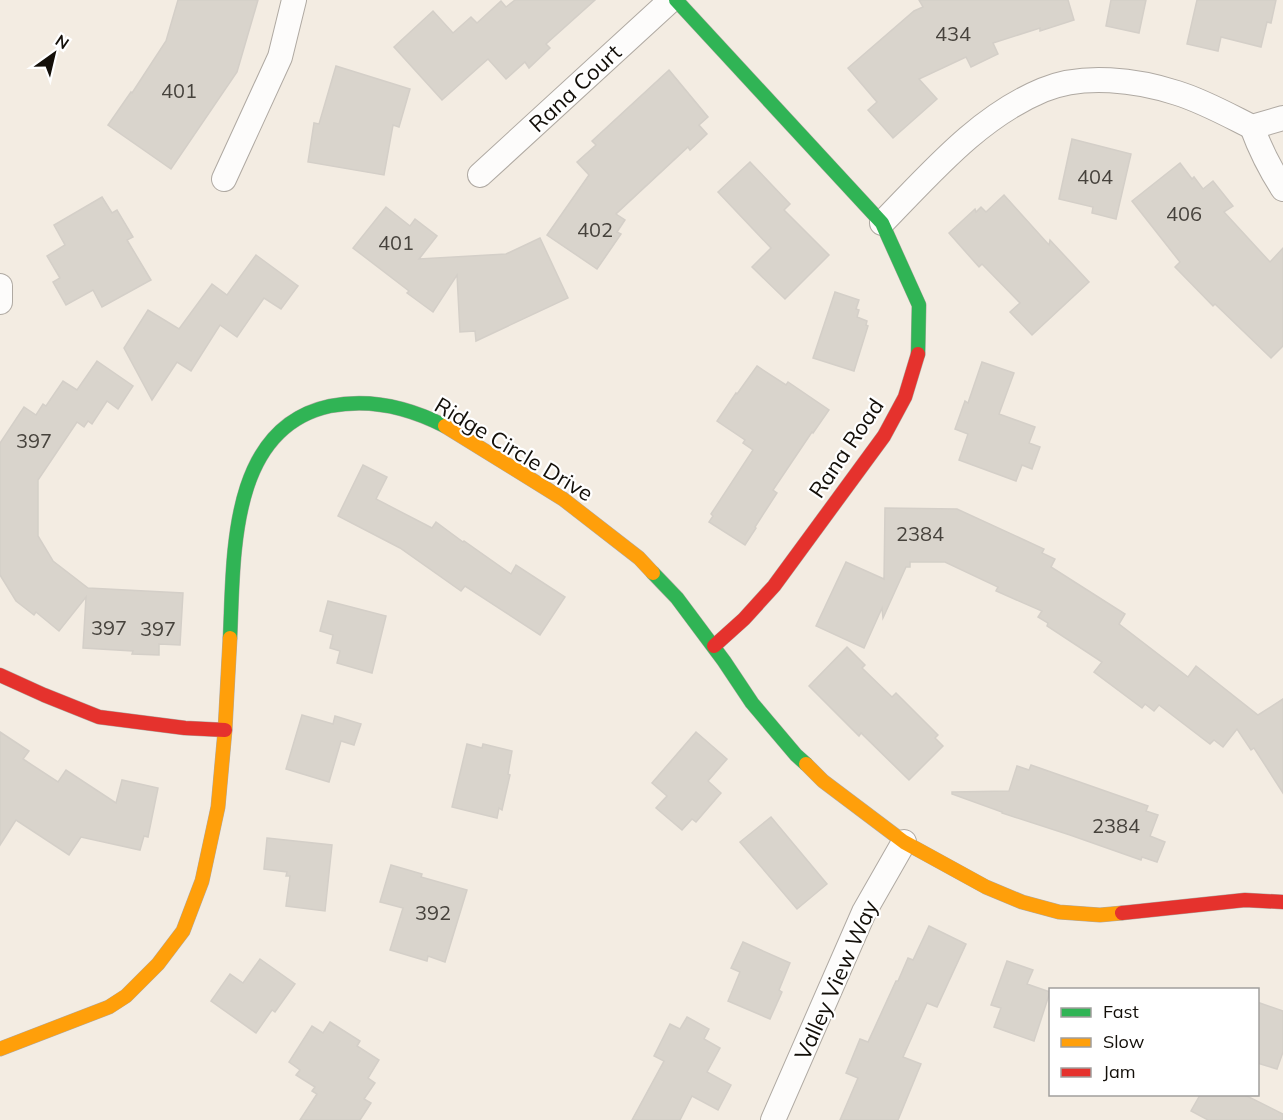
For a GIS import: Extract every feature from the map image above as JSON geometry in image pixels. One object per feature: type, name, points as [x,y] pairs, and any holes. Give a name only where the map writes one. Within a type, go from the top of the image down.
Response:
[{"type":"street","points":[[224,179],[280,57],[294,0]]},
{"type":"street","name":"Rana Court","points":[[480,175],[671,0]]},
{"type":"street","name":"Rana Road","points":[[676,0],[882,222],[919,305],[918,354],[904,397],[884,436],[774,586],[744,619],[714,646]]},
{"type":"street","points":[[882,222],[979,128],[1044,89],[1069,82],[1096,80],[1160,88],[1203,103],[1252,127],[1283,118]]},
{"type":"street","points":[[1252,127],[1264,158],[1283,189]]},
{"type":"street","points":[[0,286],[0,302]]},
{"type":"street","name":"Ridge Circle Drive","points":[[0,1049],[88,1016],[126,996],[158,964],[183,931],[202,881],[218,807],[225,730],[235,542],[240,510],[252,473],[270,443],[284,428],[304,415],[342,404],[385,405],[410,411],[443,425],[563,499],[639,558],[677,598],[714,646],[752,704],[796,755],[823,781],[904,842],[986,887],[1022,902],[1059,912],[1100,915],[1245,900],[1283,902]]},
{"type":"street","points":[[0,675],[99,717],[185,728],[225,730]]},
{"type":"street","name":"Valley View Way","points":[[773,1120],[864,912],[904,842]]},
{"type":"building","points":[[178,0],[258,0],[237,72],[171,169],[108,125],[166,41]]},
{"type":"building","points":[[515,0],[595,0],[546,44],[550,48],[529,68],[525,62],[506,79],[488,59],[442,100],[394,47],[433,11],[453,33],[471,17],[477,23],[501,1],[506,7]]},
{"type":"building","points":[[919,0],[1068,0],[1074,20],[993,43],[998,54],[971,67],[966,57],[919,79],[937,99],[893,138],[868,110],[877,102],[848,68],[914,11],[923,7]]},
{"type":"building","points":[[1111,0],[1146,0],[1139,33],[1106,26]]},
{"type":"building","points":[[1197,0],[1276,0],[1271,23],[1267,22],[1261,47],[1221,37],[1218,51],[1187,44]]},
{"type":"building","points":[[336,66],[410,89],[399,127],[393,125],[384,175],[308,162],[314,123],[319,124]]},
{"type":"building","points":[[669,70],[708,117],[699,125],[707,134],[690,150],[688,147],[616,214],[625,220],[617,232],[621,234],[597,269],[547,235],[589,175],[577,162],[596,145],[592,141]]},
{"type":"building","points":[[1072,139],[1131,154],[1116,219],[1092,213],[1093,207],[1059,199]]},
{"type":"building","points":[[750,162],[790,204],[784,210],[829,255],[785,299],[752,267],[771,248],[718,192]]},
{"type":"building","points":[[1180,163],[1203,189],[1213,181],[1233,206],[1224,212],[1270,262],[1283,248],[1283,346],[1271,358],[1215,304],[1213,306],[1175,267],[1180,262],[1132,201]]},
{"type":"building","points":[[1004,195],[1049,245],[1050,240],[1089,282],[1032,335],[1010,312],[1020,303],[982,264],[979,267],[949,233],[975,209],[976,212],[981,207],[986,212]]},
{"type":"building","points":[[102,197],[112,213],[117,210],[133,237],[127,240],[151,280],[102,307],[93,290],[66,305],[53,282],[60,278],[47,256],[65,245],[54,225]]},
{"type":"building","points":[[386,207],[410,226],[415,219],[437,236],[419,259],[506,254],[540,238],[568,298],[476,341],[475,331],[460,332],[457,275],[433,312],[353,248]]},
{"type":"building","points":[[256,255],[298,286],[281,309],[264,298],[237,337],[220,325],[191,371],[177,362],[152,400],[124,348],[148,310],[179,329],[212,284],[227,295]]},
{"type":"building","points":[[835,292],[859,300],[856,309],[859,310],[857,317],[867,321],[868,326],[854,371],[813,358]]},
{"type":"building","points":[[97,361],[133,386],[118,409],[107,401],[92,424],[88,421],[84,427],[77,422],[38,480],[38,536],[53,561],[88,588],[183,593],[180,645],[159,644],[159,655],[83,648],[86,597],[59,631],[36,612],[34,615],[16,601],[0,575],[0,443],[24,407],[36,415],[43,404],[46,406],[63,381],[77,390]]},
{"type":"building","points":[[982,362],[1014,373],[999,414],[1035,427],[1029,443],[1040,447],[1032,469],[1022,465],[1016,481],[959,460],[968,434],[955,429],[965,401],[968,403]]},
{"type":"building","points":[[757,366],[786,385],[788,382],[829,410],[773,490],[777,493],[745,545],[709,522],[713,516],[711,514],[753,450],[743,443],[745,440],[717,421]]},
{"type":"building","points":[[363,465],[387,477],[376,499],[432,528],[436,522],[511,574],[516,565],[565,597],[540,635],[465,586],[461,591],[400,548],[338,516]]},
{"type":"building","points":[[885,508],[957,509],[1044,549],[1042,553],[1055,559],[1051,567],[1125,614],[1119,624],[1188,677],[1196,666],[1258,715],[1283,699],[1283,793],[1254,748],[1251,750],[1237,729],[1223,747],[1214,740],[1210,744],[1159,705],[1154,711],[1145,704],[1142,708],[1094,672],[1102,662],[1047,626],[1048,623],[1038,617],[1042,611],[996,591],[998,587],[945,562],[910,562],[910,567],[906,567],[883,618],[882,608],[864,648],[816,626],[846,562],[884,579]]},
{"type":"building","points":[[328,601],[386,616],[372,673],[337,663],[340,651],[330,648],[333,635],[320,631]]},
{"type":"building","points":[[847,647],[865,665],[862,668],[892,697],[896,693],[938,735],[935,738],[943,746],[909,780],[861,733],[859,736],[809,686]]},
{"type":"building","points":[[302,715],[333,724],[335,716],[361,724],[354,745],[341,741],[329,782],[286,769]]},
{"type":"building","points":[[0,732],[29,751],[23,759],[58,782],[66,770],[116,803],[122,780],[158,788],[148,837],[144,836],[140,850],[81,837],[69,855],[16,820],[0,845]]},
{"type":"building","points":[[696,732],[727,759],[708,781],[721,793],[696,822],[692,819],[682,830],[656,808],[667,796],[652,783]]},
{"type":"building","points":[[467,744],[482,748],[483,744],[512,751],[508,774],[510,775],[502,810],[499,808],[497,818],[452,807]]},
{"type":"building","points":[[1031,765],[1148,806],[1146,811],[1158,815],[1150,836],[1165,842],[1157,862],[1142,857],[1141,860],[952,794],[952,792],[1009,791],[1017,766],[1029,770]]},
{"type":"building","points":[[771,817],[827,884],[797,909],[740,842]]},
{"type":"building","points":[[267,838],[332,845],[325,911],[286,906],[290,876],[286,876],[287,872],[264,869]]},
{"type":"building","points":[[391,865],[422,874],[421,877],[467,890],[445,962],[428,956],[427,961],[390,950],[403,908],[380,902]]},
{"type":"building","points":[[929,926],[966,944],[937,1007],[927,1003],[903,1057],[921,1064],[898,1120],[840,1120],[858,1078],[846,1073],[860,1039],[868,1042],[908,958],[913,960]]},
{"type":"building","points":[[743,942],[790,963],[779,990],[782,992],[770,1019],[728,1001],[740,972],[731,968]]},
{"type":"building","points":[[260,959],[295,984],[275,1012],[272,1010],[256,1033],[211,1001],[230,974],[243,983]]},
{"type":"building","points":[[1007,961],[1033,970],[1027,984],[1049,992],[1034,1041],[994,1027],[1001,1008],[991,1005]]},
{"type":"building","points":[[1259,1003],[1283,1011],[1283,1052],[1277,1069],[1259,1064]]},
{"type":"building","points":[[687,1017],[709,1029],[704,1039],[720,1048],[707,1072],[731,1085],[718,1110],[692,1096],[680,1120],[632,1120],[664,1061],[654,1056],[670,1024],[680,1029]]},
{"type":"building","points":[[330,1022],[360,1041],[357,1046],[379,1060],[368,1078],[375,1083],[364,1099],[371,1103],[360,1120],[300,1120],[317,1094],[312,1091],[315,1087],[296,1075],[300,1070],[289,1062],[312,1026],[323,1033]]},
{"type":"building","points":[[1199,1096],[1247,1096],[1283,1114],[1283,1120],[1208,1120],[1191,1111]]},
{"type":"traffic: fast","points":[[676,0],[882,223],[919,305],[918,354]]},
{"type":"traffic: fast","points":[[230,638],[233,571],[243,500],[255,468],[272,440],[297,419],[330,406],[345,404],[389,406],[418,414],[445,426]]},
{"type":"traffic: fast","points":[[653,573],[677,598],[752,703],[806,764]]},
{"type":"traffic: slow","points":[[445,426],[563,499],[639,558],[653,573]]},
{"type":"traffic: slow","points":[[0,1049],[109,1007],[126,996],[158,964],[183,931],[202,881],[218,807],[230,638]]},
{"type":"traffic: slow","points":[[806,764],[823,781],[904,842],[986,887],[1022,902],[1059,912],[1100,915],[1122,913]]},
{"type":"traffic: jam","points":[[714,646],[744,619],[774,586],[884,436],[905,397],[918,354]]},
{"type":"traffic: jam","points":[[0,675],[99,717],[185,728],[225,730]]},
{"type":"traffic: jam","points":[[1122,913],[1245,900],[1283,902]]}]
